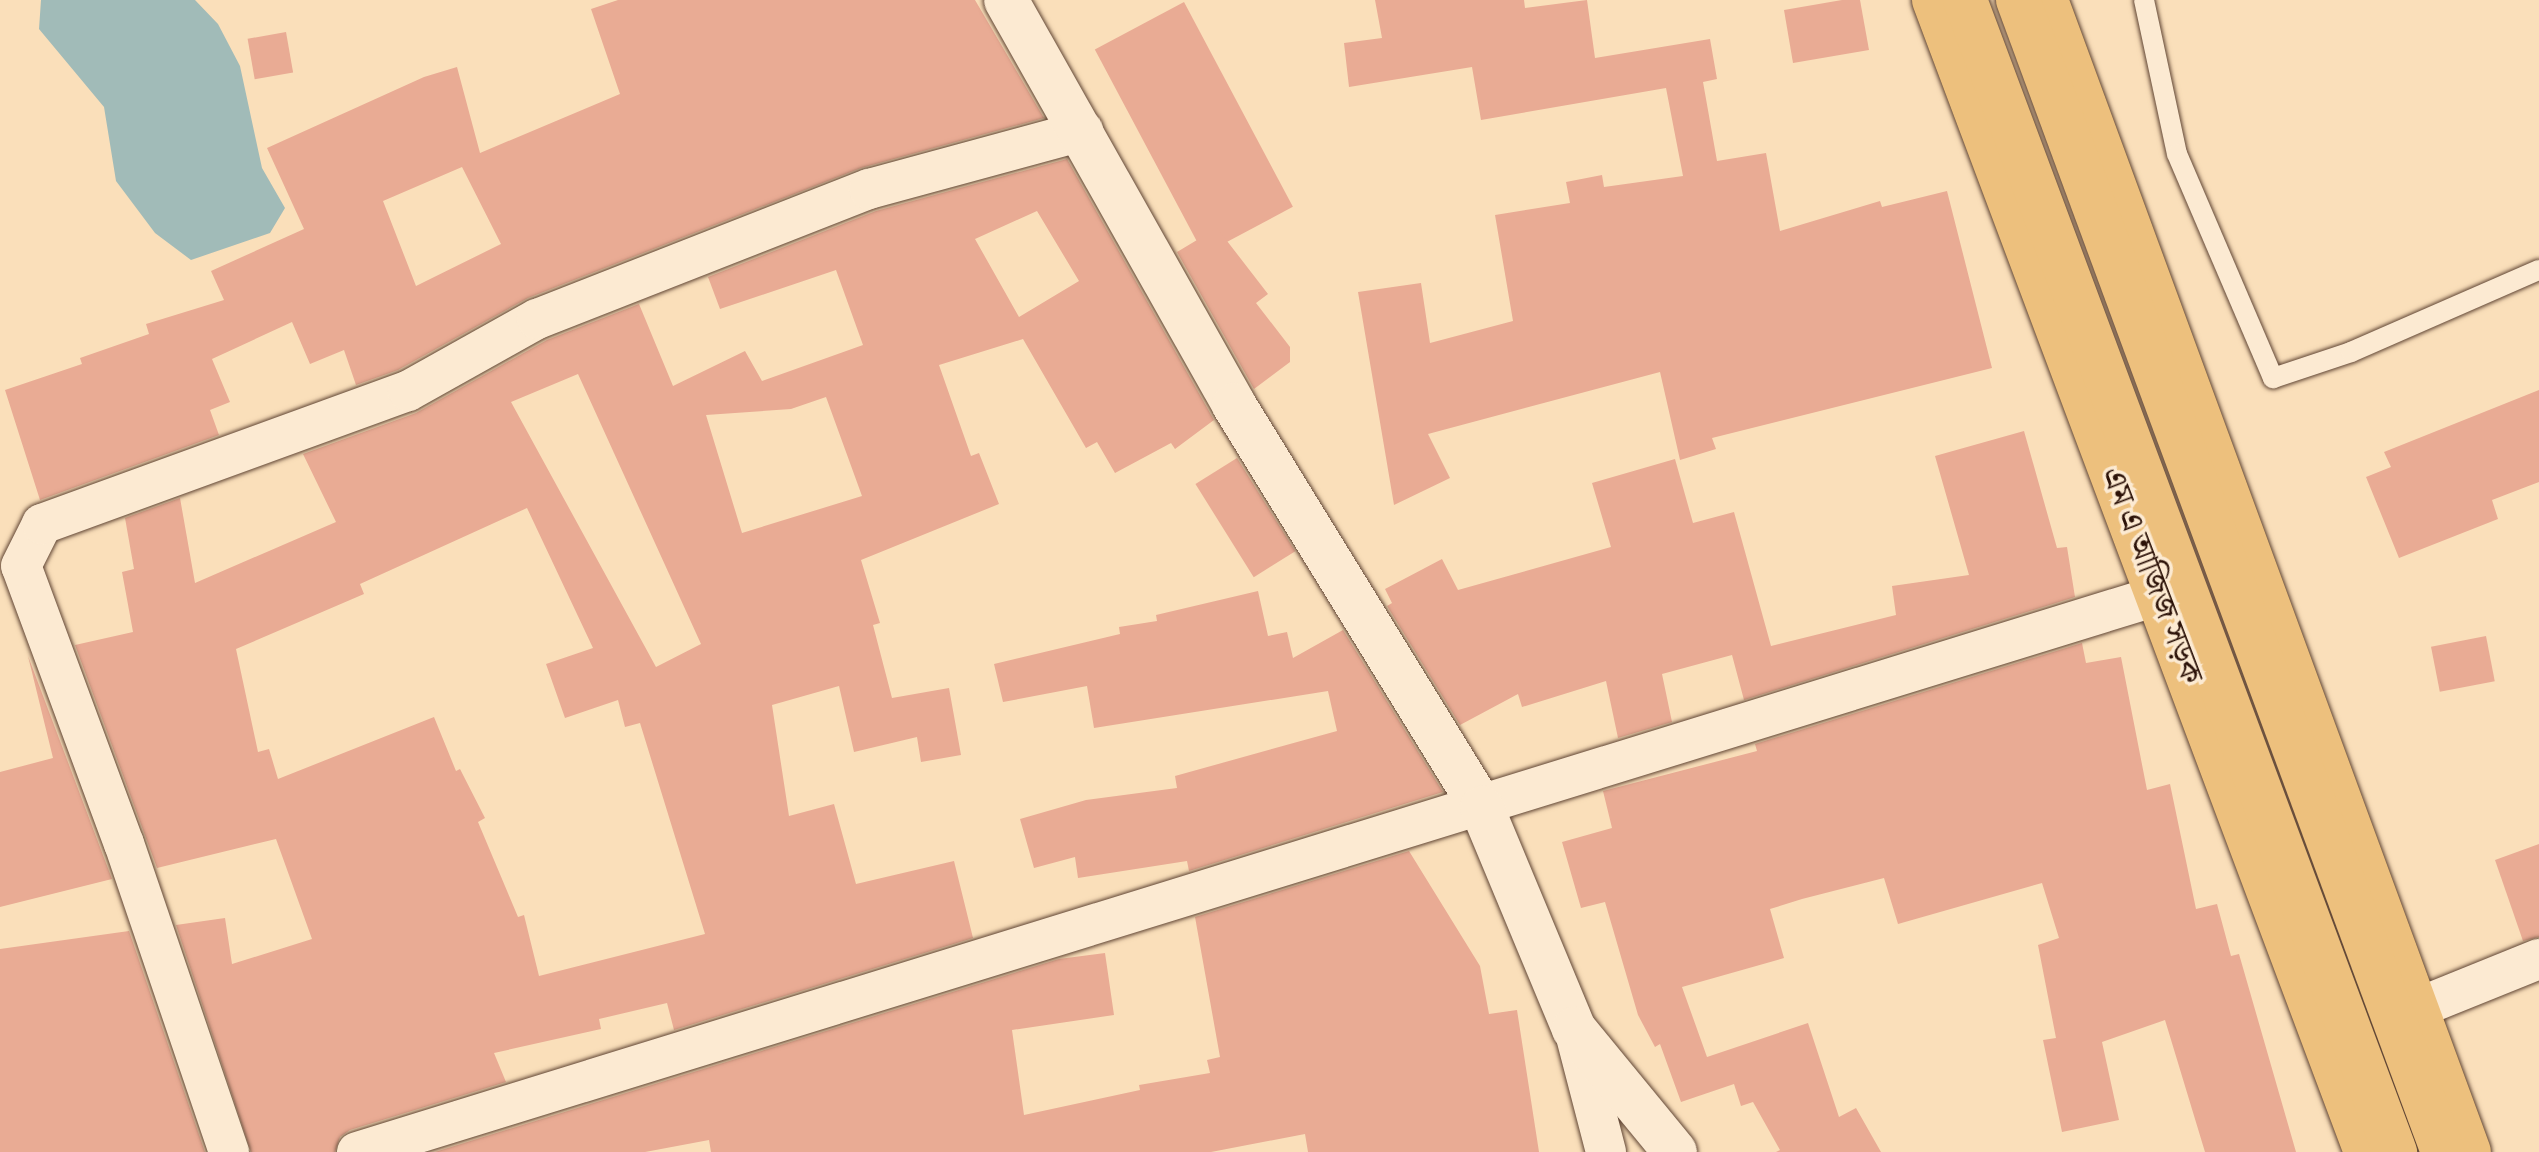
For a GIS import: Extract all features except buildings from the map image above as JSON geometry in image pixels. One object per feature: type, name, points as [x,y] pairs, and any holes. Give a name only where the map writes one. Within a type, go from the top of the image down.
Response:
[{"type":"main road","name":"এম এ আজিজ সড়ক","points":[[1934,0],[2366,1152]]},
{"type":"main road","points":[[1965,0],[2395,1152]]},
{"type":"main road","points":[[2018,0],[2443,1152]]},
{"type":"main road","points":[[2046,0],[2469,1152]]},
{"type":"street","points":[[1006,0],[1083,131],[1234,405],[1482,808],[1574,1029],[1606,1152]]},
{"type":"street","points":[[229,1152],[124,844],[21,566],[42,524],[408,391],[537,319],[869,189],[1083,131]]},
{"type":"street","points":[[357,1152],[1482,808],[2157,596]]},
{"type":"street","points":[[2415,1009],[2539,959]]},
{"type":"street","points":[[1574,1029],[1675,1152]]},
{"type":"lane","points":[[2144,0],[2177,154],[2273,378],[2351,352],[2539,270]]},
{"type":"water","points":[[41,0],[195,0],[218,24],[240,66],[262,168],[285,208],[270,233],[191,260],[155,233],[116,181],[104,107],[39,29]]}]
